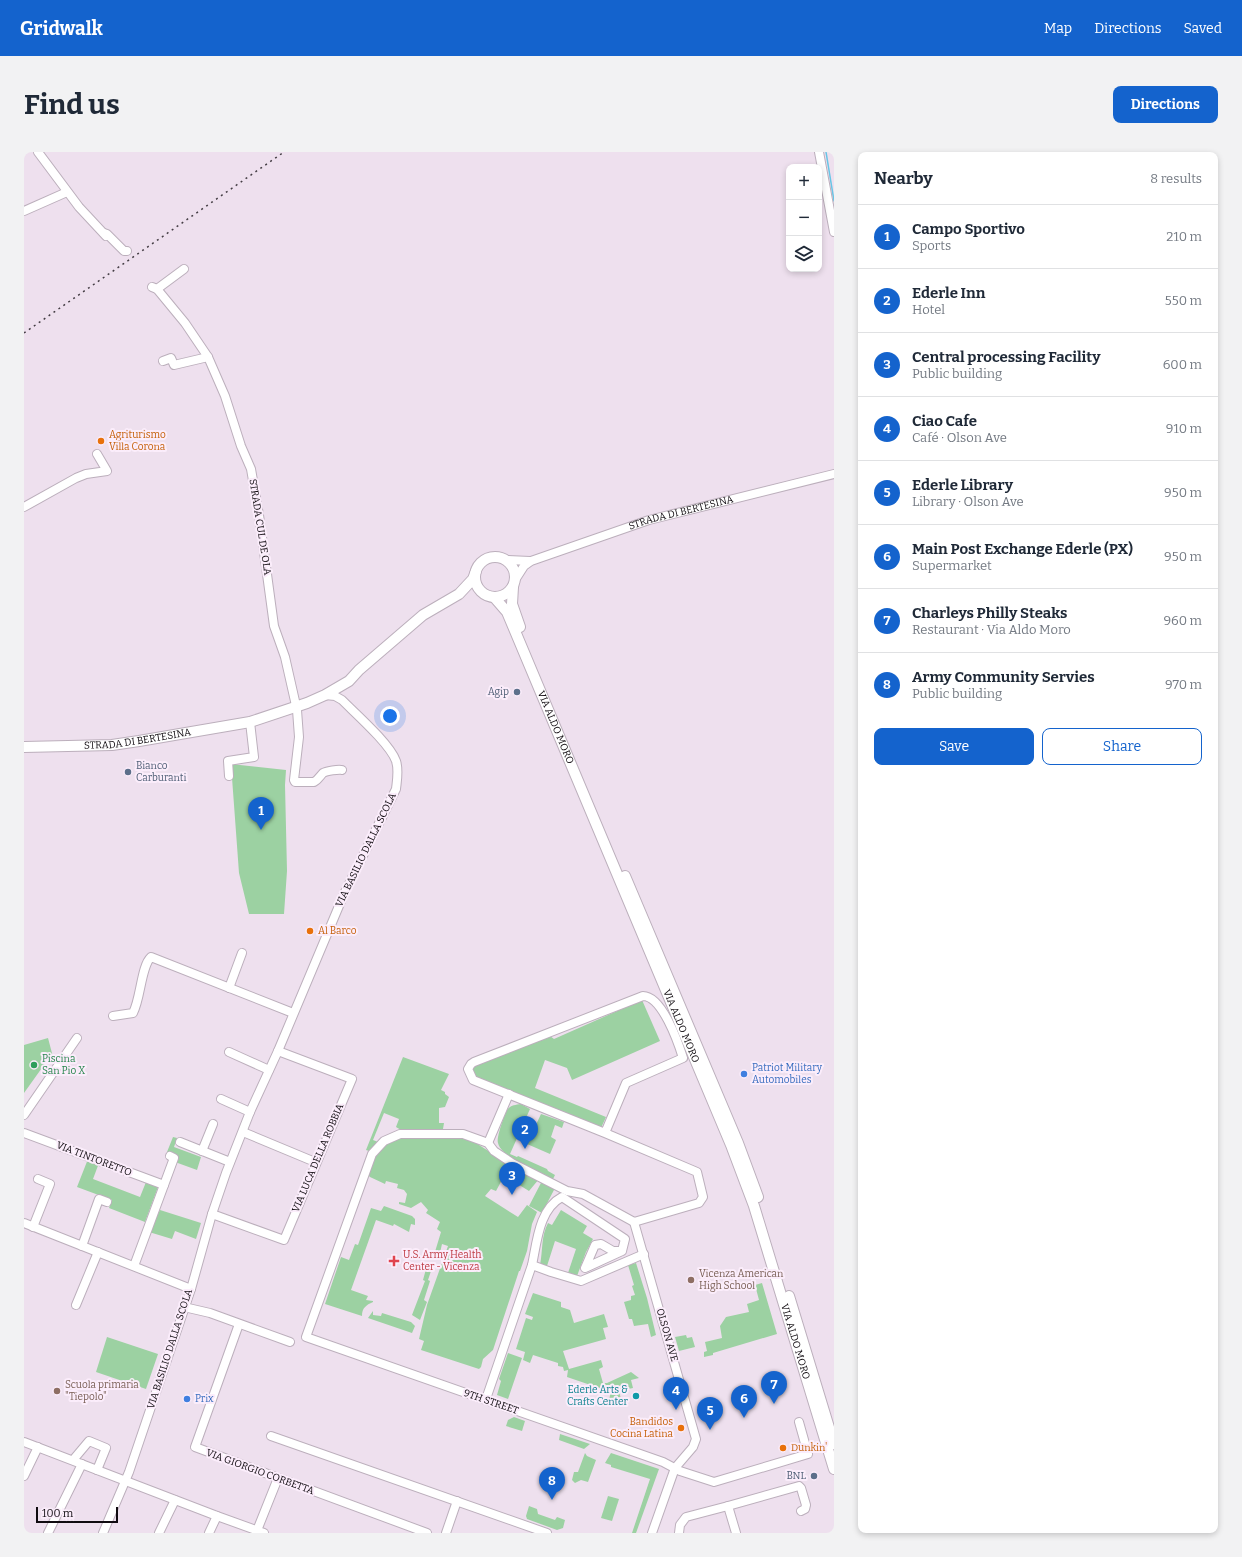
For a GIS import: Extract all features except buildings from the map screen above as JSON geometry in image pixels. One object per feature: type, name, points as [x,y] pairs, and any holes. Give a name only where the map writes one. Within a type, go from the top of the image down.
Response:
[{"type":"main road","name":"STRADA DI BERTESINA","points":[[24,747],[112,745],[250,722],[337,691],[423,615],[459,594],[473,579],[480,564],[493,557],[505,560]]},
{"type":"main road","points":[[459,594],[499,597],[507,594],[514,583],[514,570],[505,560]]},
{"type":"main road","points":[[476,571],[476,584],[489,596]]},
{"type":"main road","name":"VIA ALDO MORO","points":[[514,583],[512,604],[515,614],[572,753],[738,1143],[763,1211],[834,1444]]},
{"type":"main road","name":"VIA ALDO MORO","points":[[489,596],[507,612],[731,1145],[756,1213],[834,1469]]},
{"type":"main road","name":"STRADA DI BERTESINA","points":[[296,705],[337,691]]},
{"type":"street","points":[[38,152],[78,207],[124,251],[127,250]]},
{"type":"street","points":[[819,152],[834,232]]},
{"type":"street","points":[[24,211],[67,192]]},
{"type":"street","name":"STRADA CUL DE OLA","points":[[184,269],[154,288],[188,321],[208,357],[225,396],[241,446],[251,468],[274,626],[285,657],[296,705]]},
{"type":"street","points":[[164,361],[171,358],[174,365],[208,357]]},
{"type":"street","points":[[24,507],[86,474],[107,471],[97,454]]},
{"type":"street","name":"STRADA DI BERTESINA","points":[[505,560],[531,561],[649,520],[834,474]]},
{"type":"street","points":[[514,583],[524,566],[531,561]]},
{"type":"street","name":"VIA BASILIO DALLA SCOLA","points":[[103,1533],[126,1480],[190,1289],[212,1214],[230,1162],[344,894],[396,789],[398,775],[396,762],[390,750],[337,691]]},
{"type":"street","points":[[296,705],[299,737],[294,780],[296,782],[314,782],[322,774],[338,769],[342,770]]},
{"type":"street","points":[[229,776],[228,761],[254,757],[250,722]]},
{"type":"street","points":[[229,988],[242,953]]},
{"type":"street","points":[[113,1016],[133,1013],[138,1002],[147,964],[151,957],[293,1013]]},
{"type":"street","points":[[486,1399],[532,1265],[543,1218],[552,1204],[565,1194],[583,1194],[634,1222],[699,1203],[703,1196],[697,1172],[473,1080],[468,1069],[470,1064],[643,996],[652,998],[662,1010],[678,1040],[684,1058],[626,1083],[605,1133]]},
{"type":"street","points":[[24,1115],[77,1038]]},
{"type":"street","name":"VIA LUCA DELLA ROBBIA","points":[[212,1214],[284,1240],[315,1162],[352,1079],[278,1051]]},
{"type":"street","points":[[229,1052],[269,1070]]},
{"type":"street","points":[[509,1094],[488,1143],[494,1151],[565,1194],[625,1239],[622,1251]]},
{"type":"street","points":[[221,1099],[250,1112]]},
{"type":"street","points":[[202,1151],[213,1124]]},
{"type":"street","points":[[243,1132],[315,1162]]},
{"type":"street","name":"VIA TINTORETTO","points":[[24,1133],[164,1186]]},
{"type":"street","name":"9TH STREET","points":[[488,1143],[463,1134],[400,1134],[384,1140],[372,1154],[306,1337],[414,1376],[486,1399],[676,1468],[680,1471],[714,1482],[808,1454],[799,1422]]},
{"type":"street","points":[[180,1142],[230,1162]]},
{"type":"street","points":[[134,1266],[174,1158],[170,1156]]},
{"type":"street","points":[[33,1227],[50,1184],[38,1179]]},
{"type":"street","points":[[82,1246],[99,1199],[107,1202]]},
{"type":"street","name":"OLSON AVE","points":[[634,1222],[696,1439],[693,1447],[676,1468],[652,1533]]},
{"type":"street","points":[[24,1224],[190,1289]]},
{"type":"street","points":[[76,1305],[98,1252]]},
{"type":"street","points":[[532,1265],[582,1281],[644,1254]]},
{"type":"street","points":[[184,1307],[210,1313],[290,1342]]},
{"type":"street","name":"VIA GIORGIO CORBETTA","points":[[239,1324],[195,1447],[427,1533]]},
{"type":"street","points":[[271,1436],[547,1533]]},
{"type":"street","points":[[73,1460],[88,1441],[106,1448],[97,1470]]},
{"type":"street","points":[[24,1442],[260,1532],[278,1478]]},
{"type":"street","points":[[24,1476],[38,1447]]},
{"type":"street","points":[[48,1533],[82,1464]]},
{"type":"street","points":[[679,1533],[680,1525],[686,1517],[799,1486],[806,1505],[805,1509],[801,1511]]},
{"type":"street","points":[[159,1533],[175,1500]]},
{"type":"street","points":[[446,1533],[457,1501]]},
{"type":"street","points":[[728,1506],[736,1533]]},
{"type":"street","points":[[209,1533],[217,1516]]},
{"type":"green space","points":[[231,764],[286,770],[287,871],[284,914],[249,914],[239,873]]},
{"type":"green space","points":[[642,1000],[660,1041],[572,1080],[567,1068],[545,1060],[535,1088],[606,1117],[601,1128],[472,1075],[471,1070],[473,1065],[550,1036],[554,1039]]},
{"type":"green space","name":"Piscina San Pio X","points":[[48,1038],[53,1057],[49,1058],[24,1093],[24,1045]]},
{"type":"green space","points":[[403,1057],[449,1074],[441,1090],[449,1097],[445,1107],[439,1108],[439,1123],[444,1123],[443,1129],[401,1130],[396,1127],[399,1119],[384,1113],[373,1140],[378,1142],[369,1151],[366,1150]]},
{"type":"green space","points":[[521,1104],[530,1109],[510,1154],[547,1169],[555,1175],[550,1185],[555,1188],[542,1213],[529,1206],[542,1181],[539,1179],[529,1191],[508,1178],[515,1161],[503,1151],[498,1143],[499,1132],[507,1110],[512,1106]]},
{"type":"green space","points":[[541,1114],[564,1122],[562,1128],[555,1125],[551,1137],[556,1140],[550,1154],[527,1144]]},
{"type":"green space","points":[[173,1137],[177,1138],[174,1147],[201,1157],[197,1170],[175,1162],[177,1156],[167,1152]]},
{"type":"green space","points":[[401,1137],[461,1137],[476,1143],[510,1165],[496,1191],[491,1189],[485,1196],[518,1217],[527,1205],[537,1212],[532,1224],[527,1251],[493,1350],[483,1359],[479,1369],[421,1350],[424,1341],[419,1339],[427,1305],[448,1246],[442,1244],[439,1257],[434,1255],[441,1232],[437,1229],[440,1222],[426,1213],[428,1210],[421,1202],[411,1208],[399,1204],[399,1202],[405,1203],[407,1194],[404,1190],[397,1188],[398,1184],[386,1181],[385,1184],[368,1175],[373,1161],[379,1151],[383,1147]]},
{"type":"green space","points":[[88,1159],[99,1163],[93,1179],[140,1197],[146,1182],[158,1187],[145,1222],[109,1208],[112,1200],[77,1187]]},
{"type":"green space","points":[[384,1206],[412,1216],[415,1219],[415,1225],[411,1224],[409,1232],[394,1224],[393,1226],[376,1220],[351,1290],[368,1296],[366,1300],[373,1302],[365,1307],[362,1316],[325,1304],[341,1257],[349,1260],[355,1244],[358,1245],[371,1208],[381,1211]]},
{"type":"green space","points":[[160,1210],[201,1223],[196,1239],[175,1231],[172,1239],[149,1232]]},
{"type":"green space","points":[[561,1210],[587,1226],[583,1233],[593,1239],[586,1252],[577,1276],[568,1273],[576,1249],[555,1241],[547,1266],[540,1265],[543,1238],[546,1228],[548,1223],[552,1225]]},
{"type":"green space","points":[[636,1263],[647,1298],[656,1335],[651,1337],[648,1324],[634,1326],[632,1319],[629,1319],[624,1302],[631,1300],[631,1296],[635,1295],[632,1286],[634,1285],[628,1265]]},
{"type":"green space","points":[[426,1269],[431,1271],[428,1280],[430,1281],[424,1300],[427,1302],[420,1320],[412,1315],[425,1281],[423,1280]]},
{"type":"green space","points":[[762,1283],[777,1334],[704,1357],[704,1352],[707,1351],[705,1342],[722,1338],[720,1326],[726,1317],[749,1312],[747,1304],[759,1300],[755,1285]]},
{"type":"green space","points":[[533,1293],[561,1302],[561,1307],[570,1310],[574,1323],[604,1314],[608,1327],[603,1328],[606,1339],[563,1351],[569,1369],[601,1360],[603,1367],[599,1369],[603,1383],[607,1383],[631,1372],[639,1378],[631,1380],[633,1388],[619,1391],[621,1399],[608,1403],[611,1392],[567,1377],[568,1370],[564,1371],[563,1367],[558,1366],[558,1363],[533,1355],[530,1363],[523,1360],[525,1352],[516,1349],[526,1318],[532,1320],[533,1317],[525,1314]]},
{"type":"green space","points":[[373,1311],[373,1315],[381,1316],[382,1313],[411,1322],[415,1326],[412,1333],[368,1318]]},
{"type":"green space","points":[[686,1335],[687,1338],[692,1337],[695,1347],[679,1351],[675,1337]]},
{"type":"green space","points":[[107,1337],[158,1354],[146,1389],[96,1372]]},
{"type":"green space","points":[[508,1353],[522,1358],[508,1399],[497,1395],[501,1381],[499,1379]]},
{"type":"green space","points":[[514,1417],[525,1421],[522,1431],[506,1426],[508,1420]]},
{"type":"green space","points":[[560,1434],[590,1444],[584,1449],[559,1440]]},
{"type":"green space","points":[[585,1453],[587,1456],[596,1460],[588,1482],[581,1480],[575,1483],[572,1480],[574,1472],[578,1472]]},
{"type":"green space","points":[[611,1453],[659,1469],[636,1533],[632,1533],[650,1479],[611,1467],[611,1465],[605,1463]]},
{"type":"green space","points":[[608,1496],[619,1499],[612,1521],[601,1518]]},
{"type":"green space","points":[[529,1506],[537,1509],[538,1514],[555,1520],[557,1517],[565,1520],[563,1528],[557,1530],[527,1519],[526,1516]]},
{"type":"waterway","points":[[826,152],[834,201]]},
{"type":"railway","points":[[24,333],[284,152]]},
{"type":"place","name":"Agriturismo Villa Corona","points":[[101,441]]},
{"type":"place","name":"Agip","points":[[517,692]]},
{"type":"place","name":"Bianco Carburanti","points":[[128,772]]},
{"type":"place","name":"Campo Sportivo","points":[[261,830]]},
{"type":"place","name":"Al Barco","points":[[310,931]]},
{"type":"place","name":"Piscina San Pio X","points":[[34,1065]]},
{"type":"place","name":"Patriot Military Automobiles","points":[[744,1074]]},
{"type":"place","name":"Ederle Inn","points":[[525,1149]]},
{"type":"place","name":"Central processing Facility","points":[[512,1195]]},
{"type":"place","name":"U.S. Army Health Center - Vicenza","points":[[394,1261]]},
{"type":"place","name":"Vicenza American High School","points":[[691,1280]]},
{"type":"place","name":"Scuola primaria \"Tiepolo\"","points":[[57,1391]]},
{"type":"place","name":"Ederle Arts & Crafts Center","points":[[636,1396]]},
{"type":"place","name":"Prix","points":[[187,1399]]},
{"type":"place","name":"Charleys Philly Steaks","points":[[774,1404]]},
{"type":"place","name":"Ciao Cafe","points":[[676,1410]]},
{"type":"place","name":"Main Post Exchange Ederle (PX)","points":[[744,1418]]},
{"type":"place","name":"Bandidos Cocina Latina","points":[[681,1428]]},
{"type":"place","name":"Ederle Library","points":[[710,1430]]},
{"type":"place","name":"Dunkin'","points":[[783,1448]]},
{"type":"place","name":"BNL","points":[[814,1476]]},
{"type":"place","name":"Army Community Servies","points":[[552,1500]]}]
